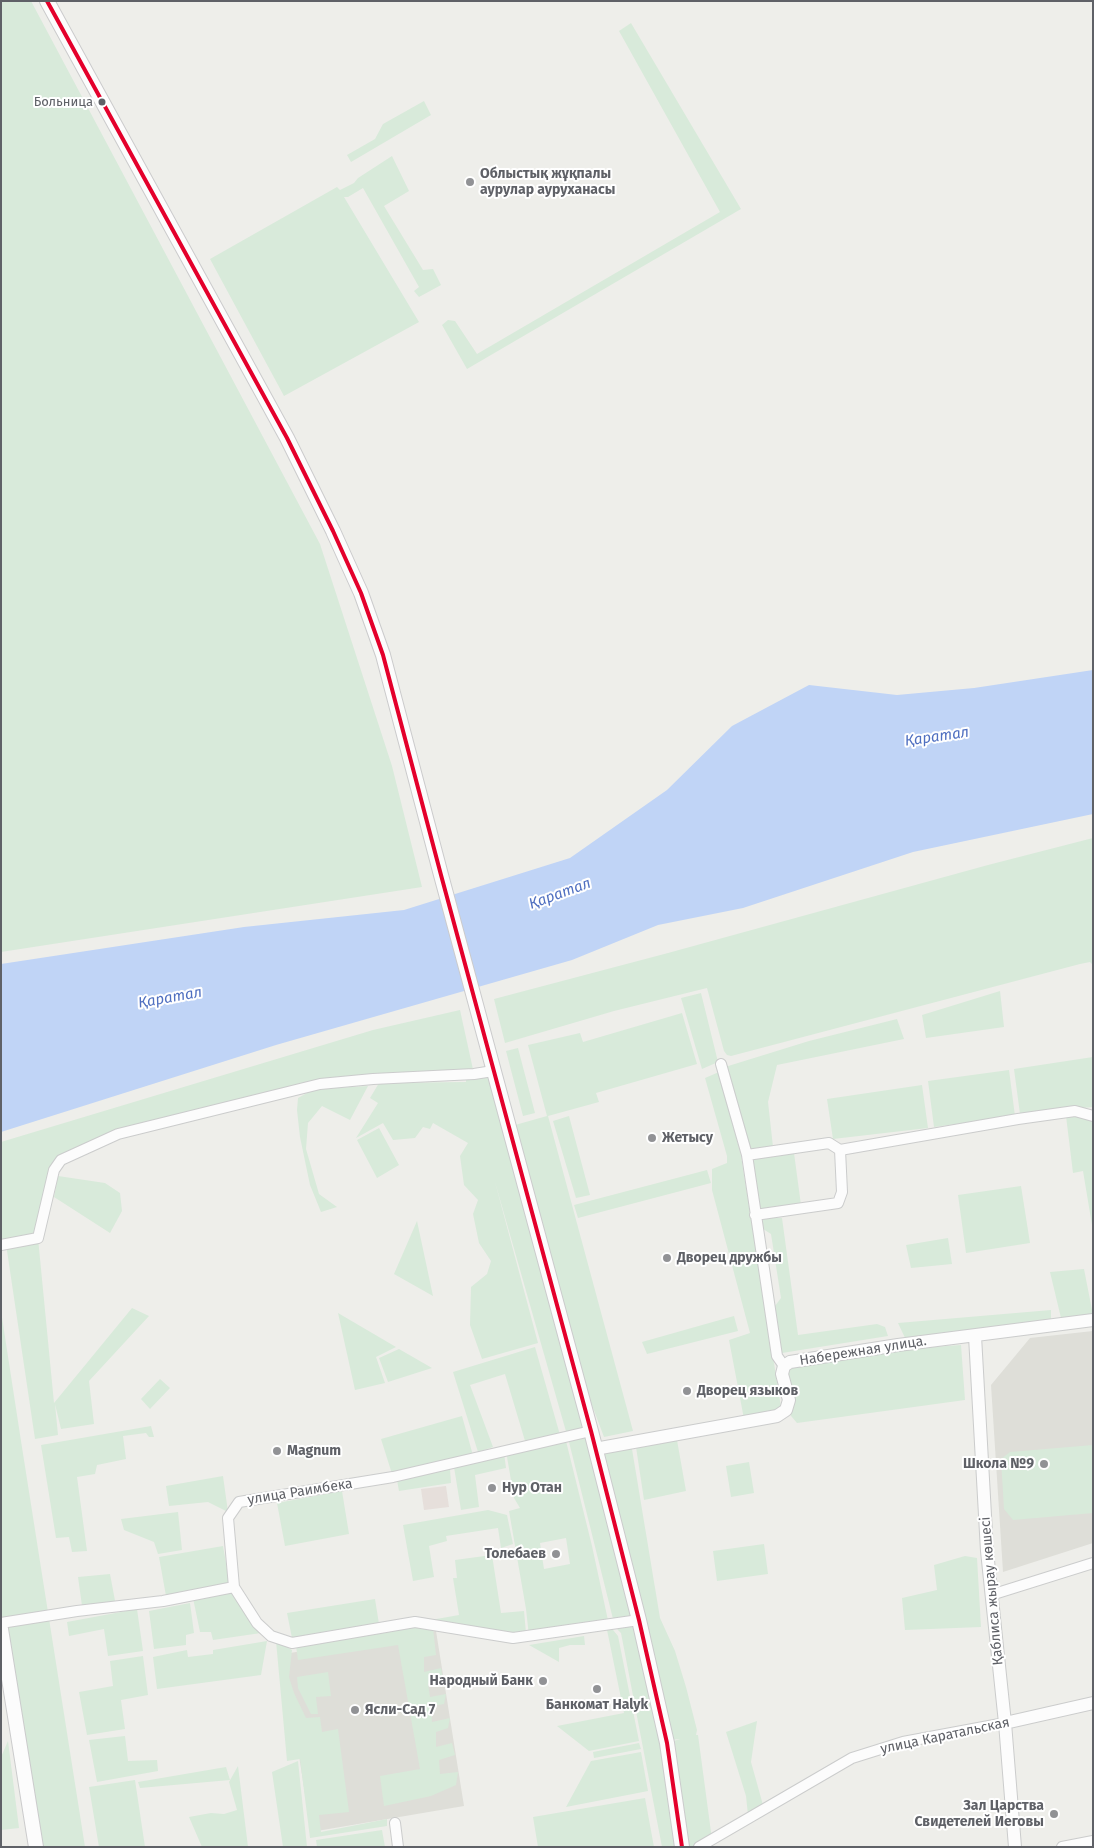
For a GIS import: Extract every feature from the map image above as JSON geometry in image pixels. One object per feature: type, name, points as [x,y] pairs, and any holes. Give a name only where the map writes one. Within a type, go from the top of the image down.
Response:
[{"type":"main road","points":[[47,1],[287,438],[361,593],[383,655],[591,1431],[639,1620],[667,1743],[682,1847]]},
{"type":"main road","points":[[1,1630],[36,1847]]},
{"type":"street","points":[[720,1064],[747,1155],[777,1356],[784,1366]]},
{"type":"street","points":[[1,1245],[38,1238],[54,1170],[61,1160],[118,1134],[320,1084],[373,1078],[474,1074],[493,1070]]},
{"type":"street","points":[[747,1155],[829,1143],[840,1150],[1018,1119],[1075,1111],[1089,1113]]},
{"type":"street","points":[[755,1215],[838,1203],[842,1192],[840,1150]]},
{"type":"street","name":"Набережная улица.","points":[[595,1449],[777,1416],[786,1410],[789,1400],[782,1374],[784,1366],[790,1362],[898,1345],[1093,1320]]},
{"type":"street","name":"Қаблиса жырау көшесі","points":[[975,1336],[991,1595],[1005,1724],[1012,1846]]},
{"type":"street","name":"улица Раимбека","points":[[234,1587],[228,1518],[239,1502],[393,1477],[591,1431]]},
{"type":"street","points":[[991,1595],[1093,1563]]},
{"type":"street","points":[[1,1623],[164,1600],[234,1587],[257,1623],[271,1636],[292,1643],[415,1622],[513,1638],[639,1620]]},
{"type":"street","name":"улица Каратальская","points":[[699,1847],[852,1758],[903,1742],[1005,1724],[1093,1703]]},
{"type":"street","points":[[395,1823],[398,1847]]},
{"type":"street","points":[[1062,1847],[1093,1841]]},
{"type":"shaded area","name":"Школа №9","points":[[1093,1331],[1093,1543],[1003,1572],[991,1385],[1030,1338]]},
{"type":"shaded area","points":[[446,1486],[449,1507],[424,1510],[421,1489]]},
{"type":"shaded area","points":[[436,1631],[464,1806],[311,1832],[283,1654]]},
{"type":"green space","points":[[1,1],[31,1],[320,544],[392,766],[422,887],[1,952]]},
{"type":"green space","points":[[631,23],[741,209],[467,369],[442,325],[448,320],[455,321],[477,354],[720,212],[619,31]]},
{"type":"green space","points":[[424,101],[431,115],[351,162],[347,155],[375,139],[383,124]]},
{"type":"green space","points":[[392,156],[409,191],[384,206],[423,270],[433,269],[441,285],[419,297],[414,291],[419,287],[363,188],[348,197],[344,197],[419,322],[284,396],[210,259],[337,187],[340,190],[354,183],[358,178]]},
{"type":"green space","points":[[1093,838],[1093,965],[1090,962],[1080,964],[731,1056],[727,1055],[724,1051],[707,988],[614,1011],[505,1043],[494,999]]},
{"type":"green space","points":[[1000,991],[1004,1027],[926,1038],[922,1015]]},
{"type":"green space","points":[[701,993],[718,1062],[702,1069],[681,998]]},
{"type":"green space","points":[[460,1010],[474,1074],[336,1082],[110,1138],[57,1165],[38,1238],[54,1403],[132,1308],[149,1316],[89,1381],[94,1424],[61,1429],[55,1404],[58,1435],[35,1439],[6,1244],[1,1245],[1,1142],[373,1030]]},
{"type":"green space","points":[[682,1013],[697,1064],[596,1093],[599,1102],[548,1116],[633,1431],[604,1437],[561,1323],[508,1127],[547,1116],[528,1045],[580,1033],[583,1042]]},
{"type":"green space","points":[[897,1019],[904,1039],[777,1065],[768,1102],[773,1147],[750,1149],[725,1067],[809,1041]]},
{"type":"green space","points":[[518,1048],[535,1113],[523,1116],[506,1051]]},
{"type":"green space","points":[[1093,1057],[1093,1107],[1020,1114],[1014,1069]]},
{"type":"green space","points":[[1009,1070],[1015,1116],[934,1127],[928,1081]]},
{"type":"green space","points":[[719,1072],[741,1156],[781,1407],[770,1415],[744,1419],[729,1340],[750,1333],[712,1190],[712,1169],[727,1163],[727,1156],[705,1078]]},
{"type":"green space","points":[[490,1073],[598,1474],[665,1743],[680,1847],[662,1847],[621,1633],[615,1627],[569,1442],[495,1182],[538,1343],[482,1359],[470,1325],[471,1287],[487,1274],[491,1261],[479,1243],[473,1214],[478,1200],[464,1185],[460,1156],[468,1143],[433,1123],[430,1129],[423,1127],[415,1138],[393,1140],[383,1123],[356,1138],[378,1103],[370,1098],[379,1083],[466,1082],[466,1080]]},
{"type":"green space","points":[[922,1085],[928,1128],[833,1139],[827,1099]]},
{"type":"green space","points":[[368,1086],[350,1120],[322,1106],[308,1123],[306,1149],[319,1194],[337,1207],[321,1212],[310,1185],[300,1137],[297,1110],[298,1098],[314,1089]]},
{"type":"green space","points":[[569,1116],[590,1195],[576,1198],[553,1121]]},
{"type":"green space","points":[[1066,1116],[1086,1118],[1093,1123],[1093,1231],[1083,1171],[1073,1173]]},
{"type":"green space","points":[[379,1128],[399,1165],[377,1178],[357,1140]]},
{"type":"green space","points":[[794,1153],[801,1205],[759,1211],[751,1159]]},
{"type":"green space","points":[[707,1170],[711,1183],[578,1218],[574,1205]]},
{"type":"green space","points":[[58,1176],[105,1183],[120,1193],[122,1211],[110,1233],[54,1197]]},
{"type":"green space","points":[[1021,1186],[1030,1243],[966,1253],[958,1195]]},
{"type":"green space","points":[[767,1218],[782,1218],[798,1335],[877,1324],[885,1327],[888,1336],[782,1353],[775,1306],[781,1298],[771,1234],[760,1227],[761,1221]]},
{"type":"green space","points":[[417,1221],[433,1296],[394,1274]]},
{"type":"green space","points":[[948,1238],[952,1264],[911,1268],[906,1245]]},
{"type":"green space","points":[[1084,1269],[1093,1315],[1061,1318],[1050,1272]]},
{"type":"green space","points":[[1051,1310],[1051,1320],[906,1340],[898,1323]]},
{"type":"green space","points":[[1,1311],[85,1847],[36,1847],[1,1629]]},
{"type":"green space","points":[[338,1313],[396,1347],[376,1357],[385,1383],[355,1390]]},
{"type":"green space","points":[[734,1316],[738,1331],[647,1354],[642,1342]]},
{"type":"green space","points":[[961,1345],[965,1400],[797,1423],[786,1410],[784,1366],[845,1353]]},
{"type":"green space","points":[[535,1347],[560,1435],[525,1441],[505,1374],[470,1385],[493,1447],[478,1452],[453,1372]]},
{"type":"green space","points":[[399,1349],[432,1368],[388,1382],[379,1358]]},
{"type":"green space","points":[[160,1379],[170,1388],[150,1409],[141,1399]]},
{"type":"green space","points":[[462,1416],[474,1459],[393,1477],[381,1439]]},
{"type":"green space","points":[[151,1426],[154,1437],[149,1437],[146,1433],[123,1436],[126,1459],[97,1465],[95,1474],[77,1477],[87,1551],[72,1552],[69,1537],[56,1538],[41,1445]]},
{"type":"green space","points":[[565,1437],[609,1625],[618,1636],[639,1741],[589,1751],[557,1726],[624,1713],[606,1625],[529,1636],[509,1511],[520,1508],[514,1498],[506,1451]],"holes":[[[566,1538],[570,1564],[544,1569],[540,1543]]]},
{"type":"green space","points":[[677,1440],[686,1491],[644,1500],[636,1447]]},
{"type":"green space","points":[[631,1443],[660,1618],[675,1651],[697,1730],[696,1735],[698,1735],[713,1847],[682,1847],[667,1743],[680,1739],[669,1740],[595,1449]]},
{"type":"green space","points":[[1093,1445],[1093,1513],[1013,1520],[1004,1509],[1001,1459],[1010,1452]]},
{"type":"green space","points":[[504,1453],[506,1468],[475,1475],[479,1507],[461,1510],[454,1467]]},
{"type":"green space","points":[[749,1462],[754,1493],[731,1497],[726,1466]]},
{"type":"green space","points":[[450,1469],[451,1483],[399,1491],[397,1480]]},
{"type":"green space","points":[[223,1476],[228,1512],[208,1502],[169,1506],[166,1486]]},
{"type":"green space","points":[[342,1491],[349,1534],[285,1546],[277,1503]]},
{"type":"green space","points":[[488,1510],[507,1515],[513,1544],[501,1548],[498,1528],[446,1536],[447,1541],[429,1546],[434,1577],[413,1581],[403,1525]]},
{"type":"green space","points":[[178,1512],[182,1550],[158,1554],[154,1542],[124,1530],[121,1519]]},
{"type":"green space","points":[[764,1544],[768,1574],[717,1581],[713,1551]]},
{"type":"green space","points":[[223,1546],[230,1585],[166,1596],[159,1557]]},
{"type":"green space","points":[[492,1555],[501,1613],[524,1611],[526,1633],[504,1634],[425,1621],[459,1615],[453,1578],[457,1578],[455,1560]]},
{"type":"green space","points":[[965,1556],[977,1558],[981,1627],[905,1630],[902,1598],[937,1590],[934,1565]]},
{"type":"green space","points":[[110,1574],[116,1606],[83,1613],[78,1577]]},
{"type":"green space","points":[[231,1591],[261,1633],[213,1640],[211,1632],[200,1632],[193,1598]]},
{"type":"green space","points":[[375,1599],[379,1624],[292,1638],[287,1613]]},
{"type":"green space","points":[[190,1603],[194,1633],[186,1635],[186,1645],[154,1649],[149,1611]]},
{"type":"green space","points":[[137,1609],[143,1651],[108,1656],[104,1629],[69,1636],[67,1622]]},
{"type":"green space","points":[[401,1628],[433,1628],[436,1655],[424,1657],[424,1672],[441,1668],[443,1679],[428,1684],[430,1697],[446,1694],[444,1704],[431,1706],[432,1722],[450,1718],[448,1728],[436,1732],[436,1747],[452,1743],[455,1755],[439,1760],[440,1774],[458,1772],[456,1785],[431,1796],[384,1806],[380,1776],[420,1769],[398,1645],[298,1660],[296,1646]]},
{"type":"green space","points":[[584,1636],[585,1645],[570,1645],[559,1648],[559,1662],[529,1645]]},
{"type":"green space","points":[[267,1641],[261,1675],[157,1689],[153,1657],[187,1650],[188,1657],[213,1654],[213,1650]]},
{"type":"green space","points":[[276,1641],[292,1650],[289,1677],[294,1693],[306,1718],[320,1717],[322,1732],[338,1729],[349,1812],[319,1815],[321,1832],[387,1819],[387,1826],[310,1838],[300,1759],[287,1761]]},
{"type":"green space","points":[[143,1656],[148,1695],[121,1700],[125,1729],[87,1735],[79,1692],[113,1686],[110,1661]]},
{"type":"green space","points":[[328,1672],[331,1696],[316,1697],[318,1714],[311,1714],[298,1688],[297,1677]]},
{"type":"green space","points":[[757,1721],[751,1762],[763,1805],[748,1815],[746,1796],[726,1732]]},
{"type":"green space","points":[[125,1736],[128,1761],[157,1760],[158,1771],[97,1782],[89,1740]]},
{"type":"green space","points":[[8,1741],[19,1828],[1,1830],[1,1757]]},
{"type":"green space","points":[[639,1743],[641,1749],[594,1758],[593,1752]]},
{"type":"green space","points":[[641,1752],[648,1791],[566,1807],[591,1761]]},
{"type":"green space","points":[[298,1761],[307,1847],[283,1847],[272,1772]]},
{"type":"green space","points":[[238,1766],[248,1847],[202,1847],[189,1817],[211,1813],[224,1814],[237,1810],[229,1782]]},
{"type":"green space","points":[[226,1767],[230,1780],[140,1788],[138,1782]]},
{"type":"green space","points":[[135,1780],[145,1847],[99,1847],[89,1787]]},
{"type":"green space","points":[[645,1798],[654,1847],[538,1847],[533,1817]]},
{"type":"green space","points":[[382,1830],[385,1847],[317,1847],[316,1840]]},
{"type":"water","name":"Қаратал","points":[[1093,670],[1093,814],[913,852],[743,908],[658,925],[572,960],[276,1045],[1,1132],[1,964],[244,927],[404,910],[570,858],[667,790],[732,726],[809,685],[897,695],[974,688]]},
{"type":"transit line","points":[[47,1],[287,438],[361,593],[383,655],[591,1431],[639,1620],[667,1743],[682,1847]]},
{"type":"place","name":"Больница","points":[[102,102]]},
{"type":"place","name":"Облыстық жұқпалы аурулар ауруханасы","points":[[470,182]]},
{"type":"place","name":"Жетысу","points":[[652,1138]]},
{"type":"place","name":"Дворец дружбы","points":[[667,1258]]},
{"type":"place","name":"Дворец языков","points":[[687,1391]]},
{"type":"place","name":"Magnum","points":[[277,1451]]},
{"type":"place","name":"Школа №9","points":[[1044,1464]]},
{"type":"place","name":"Нур Отан","points":[[492,1488]]},
{"type":"place","name":"Толебаев","points":[[556,1554]]},
{"type":"place","name":"Народный Банк","points":[[543,1681]]},
{"type":"place","name":"Банкомат Halyk","points":[[597,1689]]},
{"type":"place","name":"Ясли-Сад 7","points":[[355,1710]]},
{"type":"place","name":"Зал Царства Свидетелей Иеговы","points":[[1054,1814]]}]
